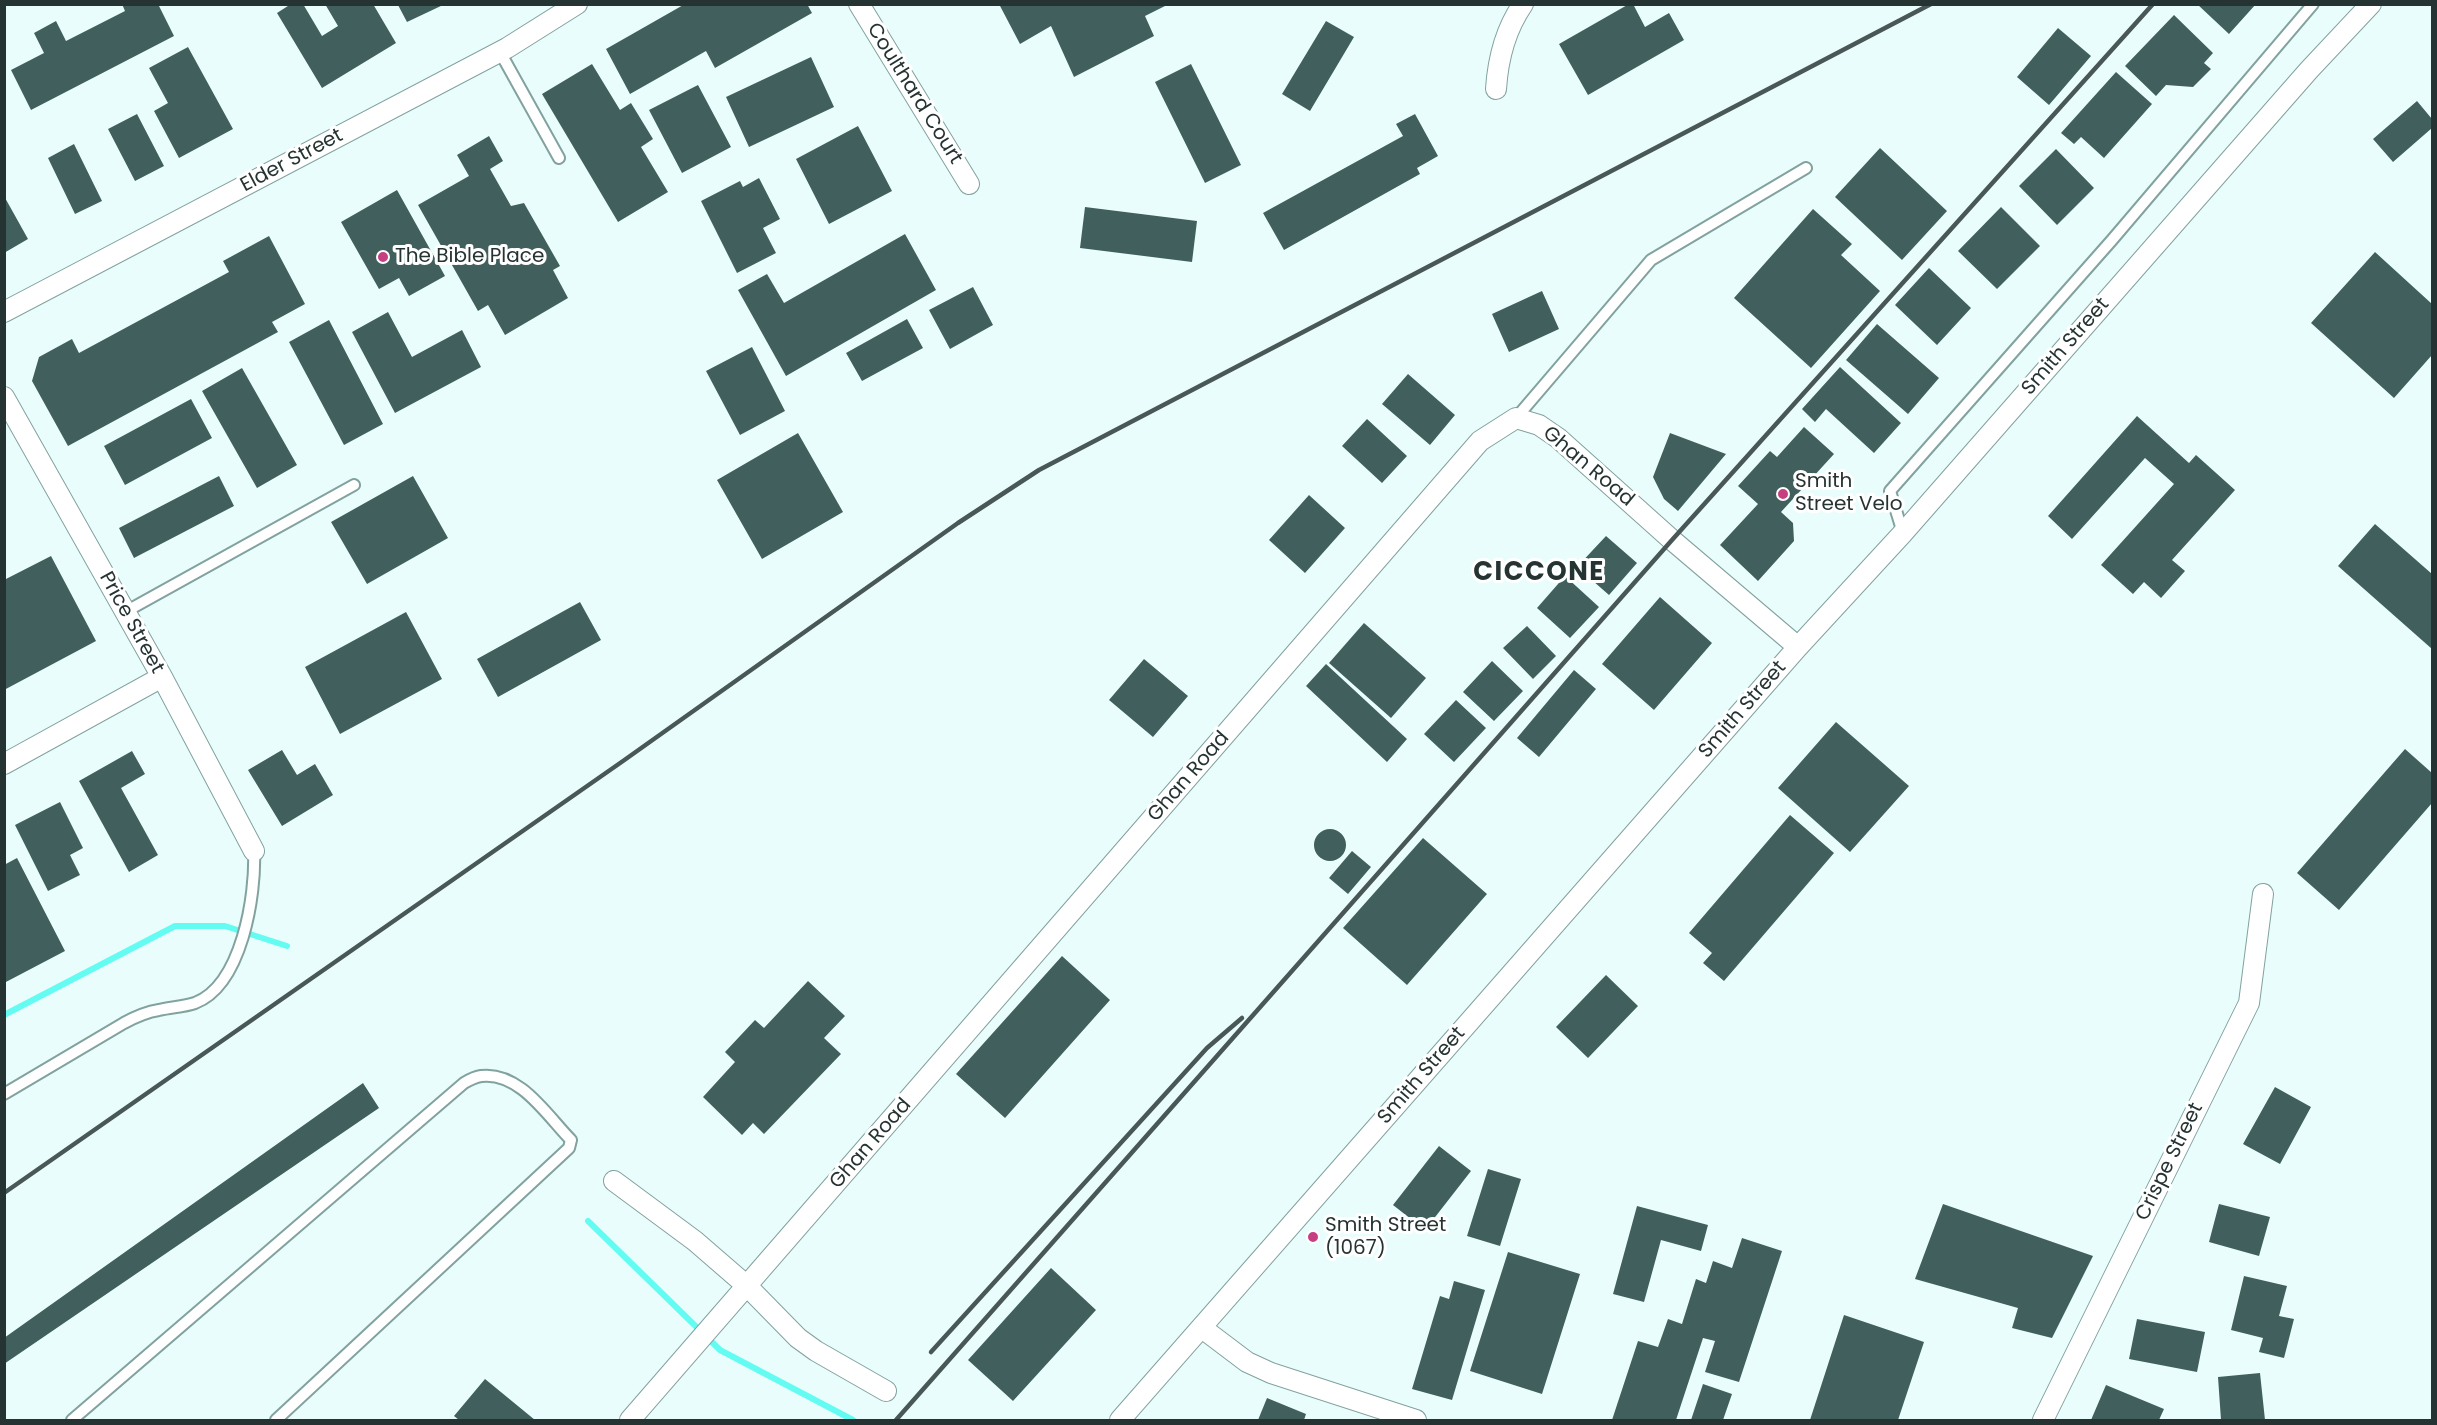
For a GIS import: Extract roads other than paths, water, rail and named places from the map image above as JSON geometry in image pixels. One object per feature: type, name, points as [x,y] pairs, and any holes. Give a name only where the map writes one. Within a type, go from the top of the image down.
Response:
[{"type":"street","name":"Elder Street","points":[[4,312],[500,52],[577,4]]},
{"type":"street","name":"Coulthard Court","points":[[859,4],[969,184]]},
{"type":"street","points":[[1496,89],[1500,53],[1523,4]]},
{"type":"street","name":"Smith Street","points":[[1120,1420],[1798,647],[1903,533],[2309,70],[2371,4]]},
{"type":"street","name":"Price Street","points":[[4,397],[162,677],[254,852]]},
{"type":"street","name":"Ghan Road","points":[[630,1420],[1480,441],[1516,418],[1539,425],[1558,438],[1798,647]]},
{"type":"street","points":[[4,764],[162,677]]},
{"type":"street","name":"Crispe Street","points":[[2043,1420],[2249,1003],[2263,894]]},
{"type":"street","points":[[614,1181],[695,1241],[747,1286],[798,1338],[816,1351],[886,1391]]},
{"type":"street","points":[[1202,1328],[1247,1362],[1271,1373],[1416,1420]]},
{"type":"lane","points":[[1903,533],[1890,491],[2112,240],[2313,4]]},
{"type":"lane","points":[[500,52],[559,158]]},
{"type":"lane","points":[[1516,418],[1651,260],[1806,168]]},
{"type":"lane","points":[[125,612],[354,484]]},
{"type":"lane","points":[[4,1094],[124,1023],[151,1012],[196,1002],[210,994],[235,959],[247,922],[252,900],[254,852]]},
{"type":"lane","points":[[72,1420],[464,1083],[480,1076],[494,1076],[510,1081],[523,1090],[571,1140],[569,1148],[276,1420]]},
{"type":"waterway","points":[[4,1015],[175,926],[225,926],[287,946]]},
{"type":"waterway","points":[[588,1221],[720,1350],[853,1420]]},
{"type":"railway","points":[[4,1193],[623,761],[958,523],[1039,470],[1931,4]]},
{"type":"railway","points":[[896,1420],[1672,540],[2153,4]]},
{"type":"railway","points":[[931,1352],[1207,1048],[1242,1018]]},
{"type":"place","name":"The Bible Place","points":[[383,257]]},
{"type":"place","name":"Smith Street Velo","points":[[1783,494]]},
{"type":"place","name":"Smith Street (1067)","points":[[1313,1237]]},
{"type":"district","name":"CICCONE","points":[[1539,573]]}]
